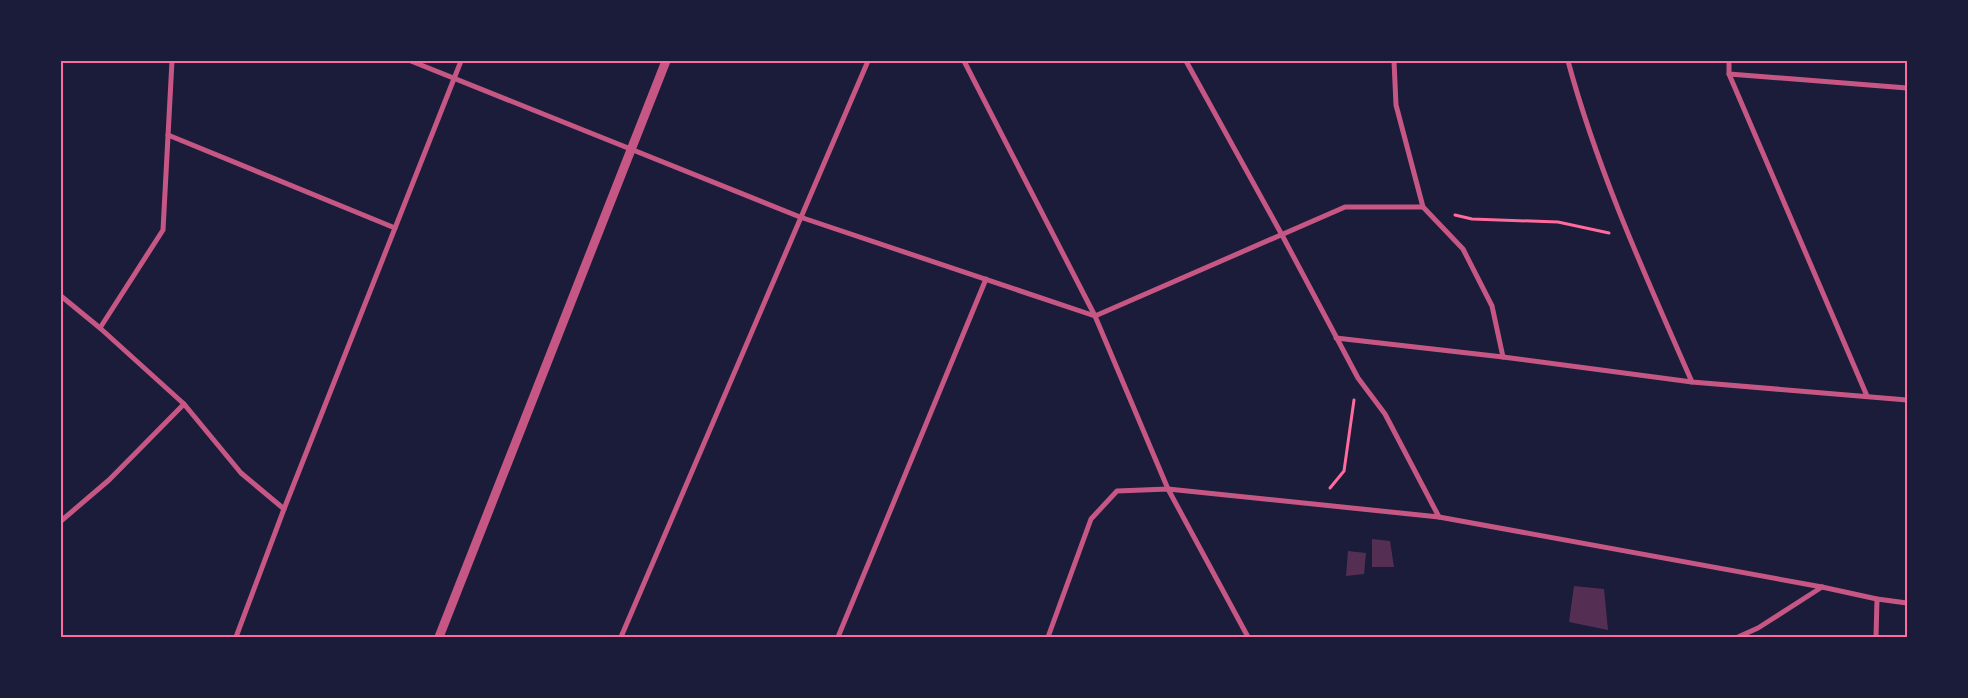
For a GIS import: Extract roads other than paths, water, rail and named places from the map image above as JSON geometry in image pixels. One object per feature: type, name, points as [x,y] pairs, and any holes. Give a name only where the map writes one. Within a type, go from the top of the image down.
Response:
[{"type":"street","points":[[100,328],[163,230],[172,61]]},
{"type":"street","points":[[411,61],[800,217],[1095,316],[1345,207],[1423,207]]},
{"type":"street","points":[[236,637],[284,509],[461,61]]},
{"type":"street","points":[[439,637],[666,61]]},
{"type":"street","points":[[621,637],[868,61]]},
{"type":"street","points":[[964,61],[1095,316],[1168,489],[1248,637]]},
{"type":"street","points":[[1186,61],[1358,378],[1385,414],[1439,517]]},
{"type":"street","points":[[1394,61],[1396,105],[1423,207],[1463,249],[1492,306],[1502,357]]},
{"type":"street","points":[[1568,61],[1582,112],[1628,238],[1692,382]]},
{"type":"street","points":[[1729,61],[1730,74],[1867,396]]},
{"type":"street","points":[[1730,74],[1907,88]]},
{"type":"street","points":[[168,135],[395,228]]},
{"type":"street","points":[[838,637],[986,279]]},
{"type":"street","points":[[61,296],[100,328],[184,404],[241,473],[284,509]]},
{"type":"street","points":[[1336,338],[1502,357],[1692,382],[1907,400]]},
{"type":"street","points":[[61,521],[109,480],[184,404]]},
{"type":"street","points":[[1048,637],[1091,519],[1118,491],[1168,489],[1439,517],[1907,603]]},
{"type":"street","points":[[1738,637],[1758,628],[1822,587]]},
{"type":"street","points":[[1876,637],[1877,599]]}]
